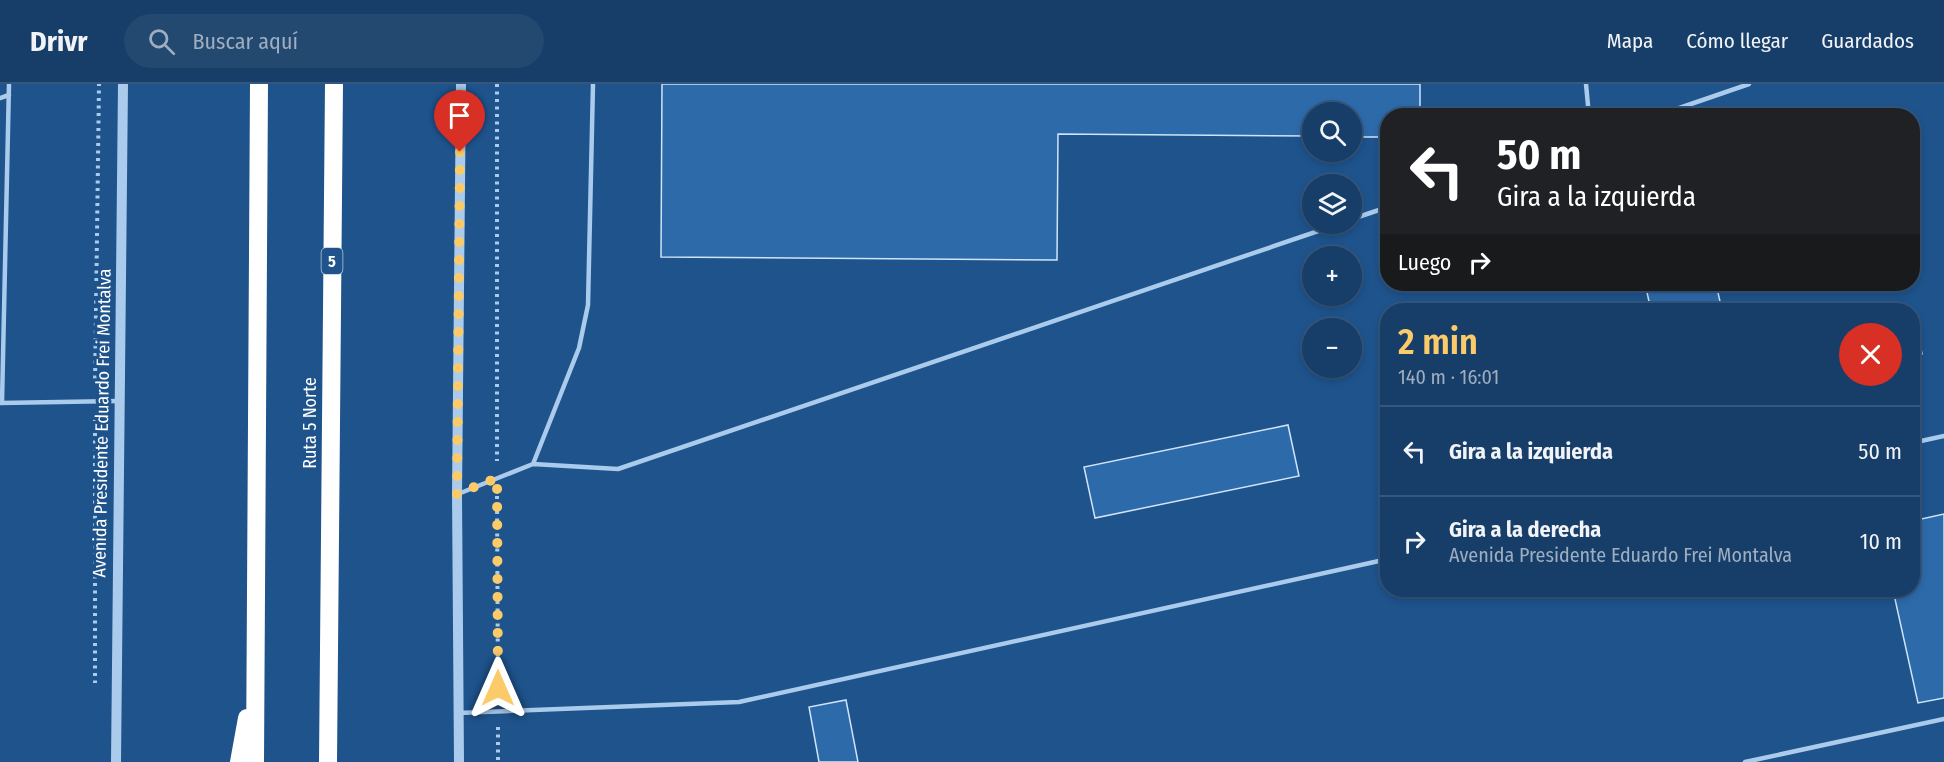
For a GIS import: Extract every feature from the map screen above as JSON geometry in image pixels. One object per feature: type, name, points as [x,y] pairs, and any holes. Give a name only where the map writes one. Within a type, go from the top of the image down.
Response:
[{"type":"highway","points":[[255,762],[260,84]]},
{"type":"highway","name":"Ruta 5 Norte","points":[[328,762],[334,84]]},
{"type":"highway","points":[[239,762],[256,669]]},
{"type":"street","name":"Avenida Presidente Eduardo Frei Montalva","points":[[116,762],[123,84]]},
{"type":"street","points":[[459,762],[457,494],[461,84]]},
{"type":"lane","points":[[9,84],[1,403],[118,401]]},
{"type":"lane","points":[[533,464],[579,348],[588,305],[593,84]]},
{"type":"lane","points":[[1586,84],[1588,108]]},
{"type":"lane","points":[[1679,108],[1749,84]]},
{"type":"lane","points":[[0,98],[9,95]]},
{"type":"lane","points":[[1362,216],[1380,210]]},
{"type":"lane","points":[[457,494],[533,464],[618,469],[1310,234]]},
{"type":"lane","points":[[1920,441],[1944,436]]},
{"type":"lane","points":[[458,713],[738,702],[1380,561]]},
{"type":"lane","points":[[1745,762],[1944,719]]},
{"type":"path","points":[[95,692],[95,401],[99,84]]},
{"type":"path","points":[[497,84],[498,762]]},
{"type":"building","points":[[662,84],[1420,84],[1420,108],[1380,108],[1380,137],[1362,137],[1362,102],[1302,102],[1302,136],[1058,134],[1057,260],[661,257]]},
{"type":"building","points":[[1647,291],[1718,291],[1720,303],[1649,303]]},
{"type":"building","points":[[1288,425],[1299,476],[1095,518],[1084,467]]},
{"type":"building","points":[[1944,514],[1944,698],[1918,703],[1895,597],[1920,597],[1920,519]]},
{"type":"building","points":[[846,700],[858,762],[819,762],[809,707]]},
{"type":"route","points":[[460,152],[457,494],[497,478],[498,688]]}]
